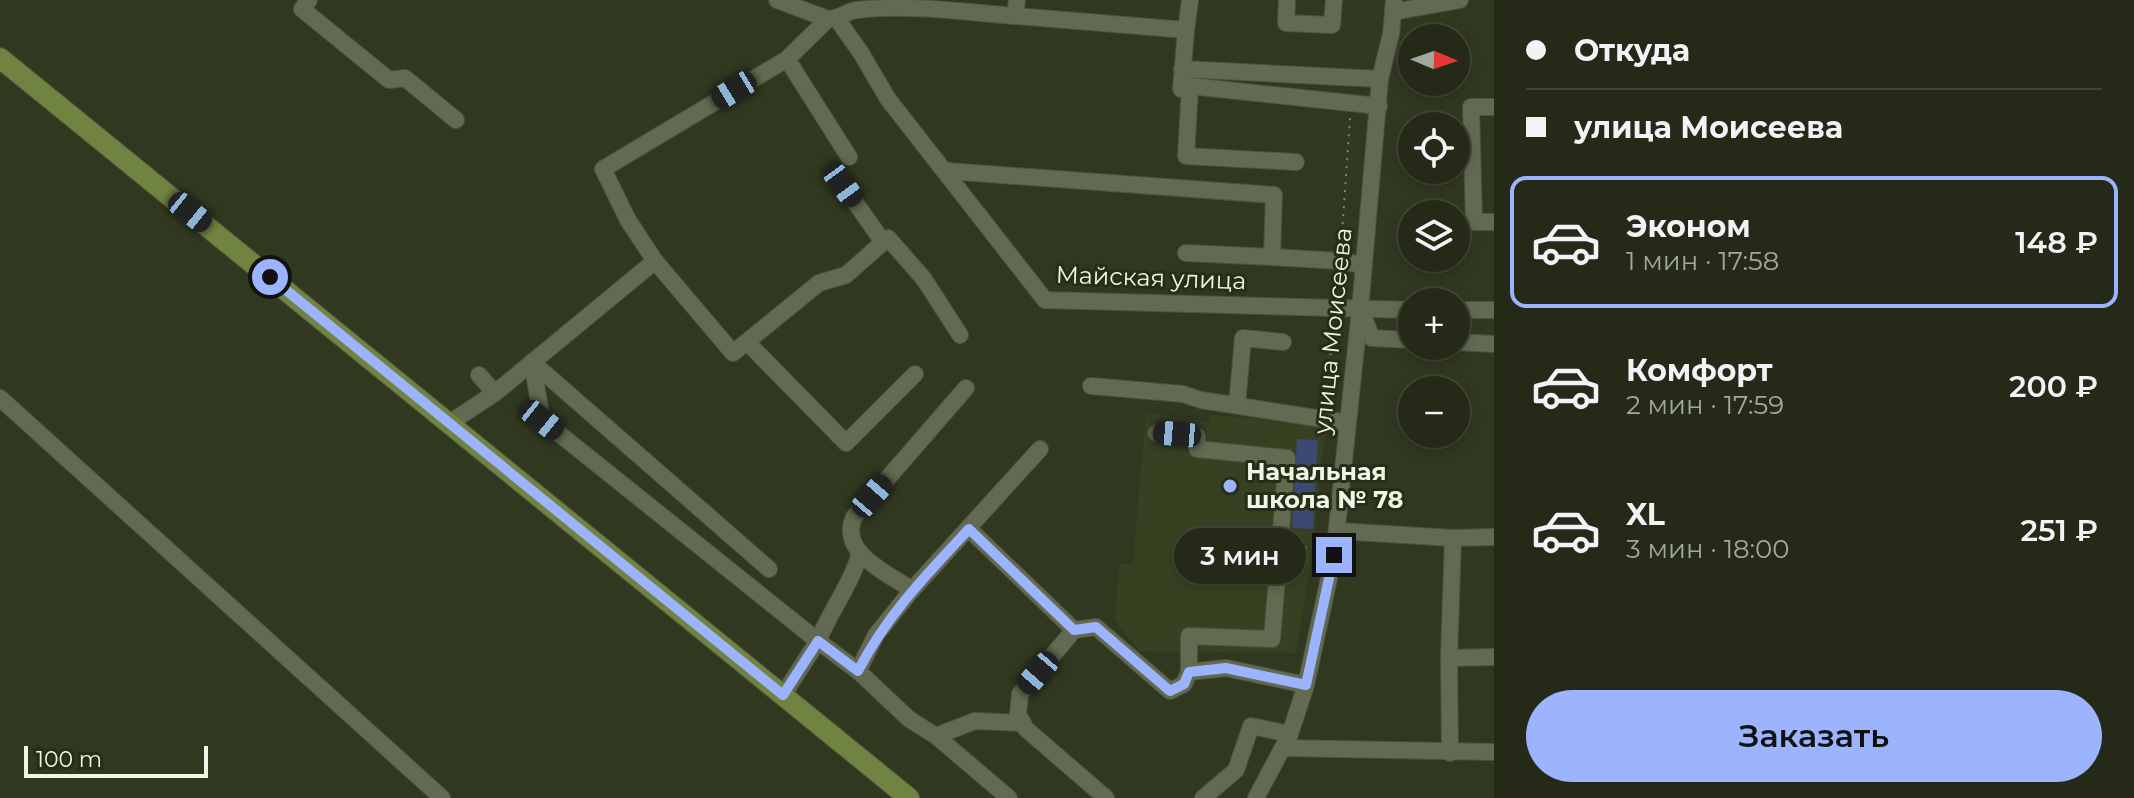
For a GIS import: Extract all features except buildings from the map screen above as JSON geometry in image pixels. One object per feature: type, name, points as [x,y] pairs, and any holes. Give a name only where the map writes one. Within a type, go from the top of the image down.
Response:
[{"type":"main road","points":[[0,58],[909,798]]},
{"type":"street","points":[[777,0],[832,19]]},
{"type":"street","points":[[1190,0],[1181,89],[1190,86],[1379,106]]},
{"type":"street","points":[[1287,0],[1286,23],[1332,25],[1334,0]]},
{"type":"street","points":[[1394,6],[1460,0]]},
{"type":"street","points":[[301,3],[389,80],[405,78],[456,120]]},
{"type":"street","points":[[960,335],[924,279],[888,238],[846,275],[819,283],[733,353],[655,261],[628,220],[603,169],[787,59],[832,19],[854,5],[915,9],[1016,8],[1186,30]]},
{"type":"street","name":"улица Моисеева","points":[[1256,798],[1287,741],[1306,685],[1338,531],[1380,79],[1394,6]]},
{"type":"street","name":"Майская улица","points":[[832,19],[861,53],[888,99],[1045,300],[1398,310]]},
{"type":"street","points":[[787,59],[849,157]]},
{"type":"street","points":[[1182,69],[1380,79]]},
{"type":"street","points":[[1190,86],[1186,156],[1296,162]]},
{"type":"street","points":[[1494,107],[1471,107],[1474,222],[1494,222]]},
{"type":"street","points":[[947,171],[1274,195],[1272,257]]},
{"type":"street","points":[[843,185],[883,242]]},
{"type":"street","points":[[1186,253],[1364,265]]},
{"type":"street","points":[[448,424],[495,393],[655,261]]},
{"type":"street","points":[[1360,310],[1372,338],[1398,339]]},
{"type":"street","points":[[1470,310],[1494,310]]},
{"type":"street","points":[[1237,405],[1243,338],[1283,342]]},
{"type":"street","points":[[747,342],[846,443],[915,374]]},
{"type":"street","points":[[1470,343],[1494,344]]},
{"type":"street","points":[[532,362],[769,569]]},
{"type":"street","points":[[532,362],[542,420],[858,671],[909,719],[936,736],[1009,798]]},
{"type":"street","points":[[479,375],[495,393]]},
{"type":"street","points":[[1091,386],[1183,394],[1201,400],[1348,423]]},
{"type":"street","points":[[912,590],[860,553],[850,537],[849,527],[854,517],[966,388]]},
{"type":"street","points":[[0,398],[442,798]]},
{"type":"street","points":[[1106,798],[1026,729],[1018,714],[1020,694],[1074,630],[1096,627],[1170,691],[1184,684],[1189,672],[1189,636],[1272,639],[1287,458],[1197,449],[1197,436],[1156,433]]},
{"type":"street","points":[[858,671],[876,635],[912,590],[1040,449]]},
{"type":"street","points":[[969,529],[1074,630]]},
{"type":"street","points":[[1338,531],[1453,538],[1494,537]]},
{"type":"street","points":[[1450,753],[1453,538]]},
{"type":"street","points":[[783,695],[818,641],[856,569],[860,553]]},
{"type":"street","points":[[1449,658],[1494,657]]},
{"type":"street","points":[[1189,672],[1226,668],[1306,685]]},
{"type":"street","points":[[936,736],[975,721],[1023,723]]},
{"type":"street","points":[[1203,798],[1236,770],[1251,726],[1287,741],[1450,753],[1494,752]]},
{"type":"path","points":[[1308,547],[1313,547]]},
{"type":"shaded area","name":"Начальная школа № 78","points":[[1146,413],[1209,422],[1210,415],[1326,424],[1313,547],[1296,653],[1139,651],[1115,619],[1119,564],[1133,564]]},
{"type":"shaded area","points":[[1297,439],[1318,440],[1313,529],[1292,528]]},
{"type":"place","name":"Начальная школа № 78","points":[[1230,486]]},
{"type":"route","points":[[270,277],[783,695],[818,641],[858,671],[876,635],[912,590],[969,529],[1074,630],[1096,627],[1170,691],[1184,684],[1189,672],[1226,668],[1306,685],[1334,555]]}]
